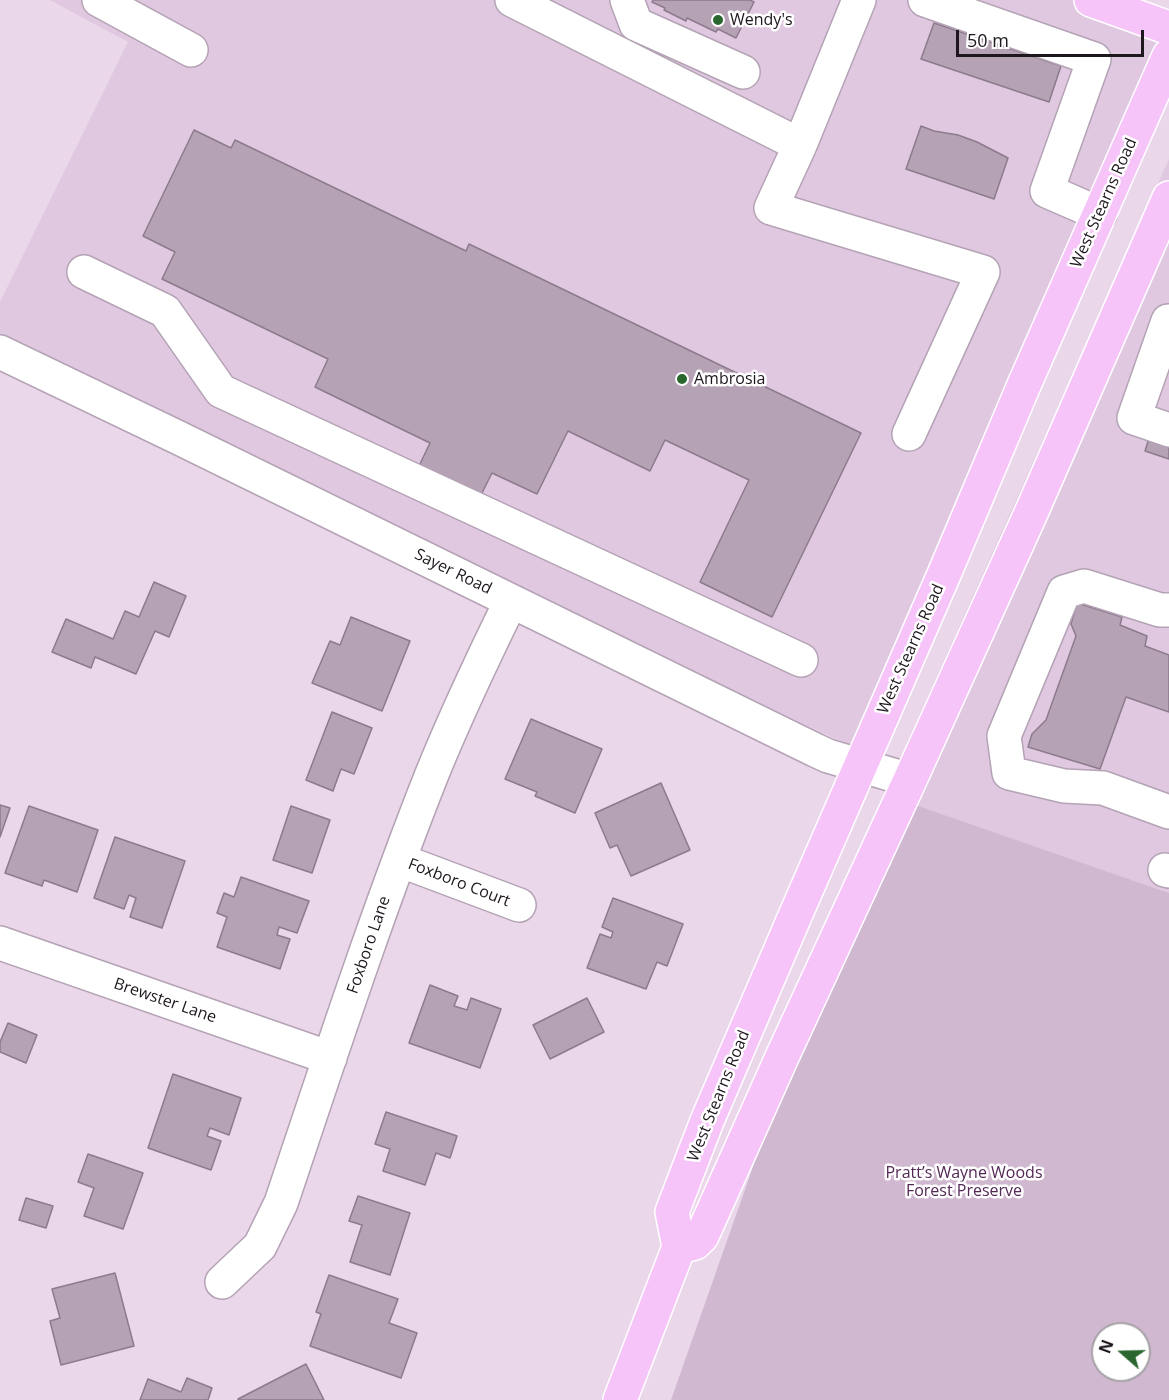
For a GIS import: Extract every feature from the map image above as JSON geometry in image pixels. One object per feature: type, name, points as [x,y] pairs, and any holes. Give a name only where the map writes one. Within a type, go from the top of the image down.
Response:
[{"type":"main road","points":[[1091,0],[1169,28]]},
{"type":"main road","name":"West Stearns Road","points":[[679,1247],[672,1212],[707,1121],[1169,56]]},
{"type":"main road","points":[[620,1400],[679,1247],[694,1243],[702,1236],[1031,513],[1169,198]]},
{"type":"street","points":[[99,0],[137,9],[190,50]]},
{"type":"street","points":[[512,0],[800,145]]},
{"type":"street","points":[[627,0],[636,24],[743,72]]},
{"type":"street","points":[[859,0],[800,145],[771,208],[983,272],[909,434]]},
{"type":"street","points":[[925,0],[1094,59],[1047,191],[1100,214]]},
{"type":"street","points":[[84,272],[165,311],[221,391],[801,660]]},
{"type":"street","points":[[1169,321],[1134,418],[1169,430]]},
{"type":"street","name":"Sayer Road","points":[[0,352],[815,750],[828,756],[910,780]]},
{"type":"street","points":[[1169,610],[1160,610],[1084,586],[1064,592],[1004,736],[1009,773],[1064,786],[1103,788],[1169,812]]},
{"type":"street","name":"Foxboro Lane","points":[[222,1282],[260,1246],[281,1203],[399,860],[451,729],[511,601]]},
{"type":"street","name":"Foxboro Court","points":[[399,860],[519,905]]},
{"type":"street","name":"Brewster Lane","points":[[0,943],[330,1058]]},
{"type":"shaded area","points":[[50,0],[1098,0],[1169,24],[876,758],[0,343],[0,302],[128,42]]},
{"type":"shaded area","points":[[1169,159],[1169,893],[884,794]]},
{"type":"green space","name":"Pratt’s Wayne Woods Forest Preserve","points":[[884,794],[1169,893],[1169,1400],[671,1400]]},
{"type":"building","name":"Wendy's","points":[[653,0],[750,0],[754,2],[736,38],[718,29],[716,32],[687,18],[686,21],[664,10],[665,8],[652,2]]},
{"type":"building","points":[[934,23],[1061,66],[1049,102],[921,59]]},
{"type":"building","points":[[921,126],[958,135],[1008,158],[994,199],[906,169]]},
{"type":"building","points":[[194,130],[231,148],[235,140],[466,251],[469,244],[861,433],[772,617],[700,582],[749,480],[665,440],[650,471],[568,431],[537,494],[492,473],[481,495],[419,466],[430,443],[315,387],[328,359],[162,279],[175,252],[143,236]]},
{"type":"building","points":[[1150,435],[1169,441],[1169,459],[1145,451]]},
{"type":"building","points":[[154,582],[186,596],[169,637],[155,631],[136,674],[95,657],[91,668],[52,652],[66,619],[113,639],[125,611],[139,617]]},
{"type":"building","points":[[1077,603],[1122,617],[1120,625],[1147,636],[1145,646],[1169,655],[1169,712],[1126,697],[1100,769],[1028,747],[1032,734],[1046,720],[1076,636],[1071,624]]},
{"type":"building","points":[[351,617],[410,641],[382,711],[312,683],[330,641],[340,645]]},
{"type":"building","points":[[332,712],[372,728],[354,774],[341,769],[333,791],[306,780]]},
{"type":"building","points":[[531,719],[602,749],[575,813],[535,796],[537,792],[505,779]]},
{"type":"building","points":[[661,783],[690,850],[631,876],[617,845],[610,848],[595,813]]},
{"type":"building","points":[[0,805],[10,808],[0,837]]},
{"type":"building","points":[[29,806],[98,830],[77,892],[44,880],[42,886],[5,873]]},
{"type":"building","points":[[291,806],[330,820],[312,873],[273,860]]},
{"type":"building","points":[[115,837],[185,861],[162,928],[130,917],[136,898],[129,895],[124,909],[94,898]]},
{"type":"building","points":[[241,877],[309,901],[297,933],[279,927],[277,935],[290,939],[280,969],[217,947],[227,917],[217,913],[224,893],[234,897]]},
{"type":"building","points":[[613,898],[683,924],[667,966],[657,962],[646,989],[587,968],[600,934],[611,938],[613,932],[602,927]]},
{"type":"building","points":[[430,985],[458,996],[454,1006],[467,1010],[471,998],[501,1009],[480,1068],[409,1043]]},
{"type":"building","points":[[587,998],[604,1032],[550,1059],[533,1025]]},
{"type":"building","points":[[8,1023],[37,1035],[26,1063],[0,1052],[0,1042]]},
{"type":"building","points":[[173,1074],[241,1098],[229,1135],[210,1128],[207,1136],[221,1141],[211,1170],[148,1148]]},
{"type":"building","points":[[386,1112],[457,1136],[450,1158],[436,1153],[425,1185],[383,1171],[390,1149],[375,1144]]},
{"type":"building","points":[[88,1154],[143,1173],[123,1229],[84,1216],[94,1188],[78,1182]]},
{"type":"building","points":[[358,1196],[410,1213],[390,1275],[350,1262],[362,1225],[349,1221]]},
{"type":"building","points":[[26,1198],[53,1206],[46,1228],[19,1220]]},
{"type":"building","points":[[115,1273],[134,1346],[61,1365],[50,1321],[60,1318],[52,1289]]},
{"type":"building","points":[[329,1275],[398,1299],[389,1323],[417,1333],[401,1378],[310,1346],[321,1314],[316,1312]]},
{"type":"building","points":[[306,1364],[324,1400],[238,1400],[238,1399]]},
{"type":"building","points":[[187,1378],[212,1388],[208,1400],[140,1400],[148,1379],[181,1392]]},
{"type":"place","name":"Wendy's","points":[[718,20]]},
{"type":"place","name":"Ambrosia","points":[[682,379]]}]
